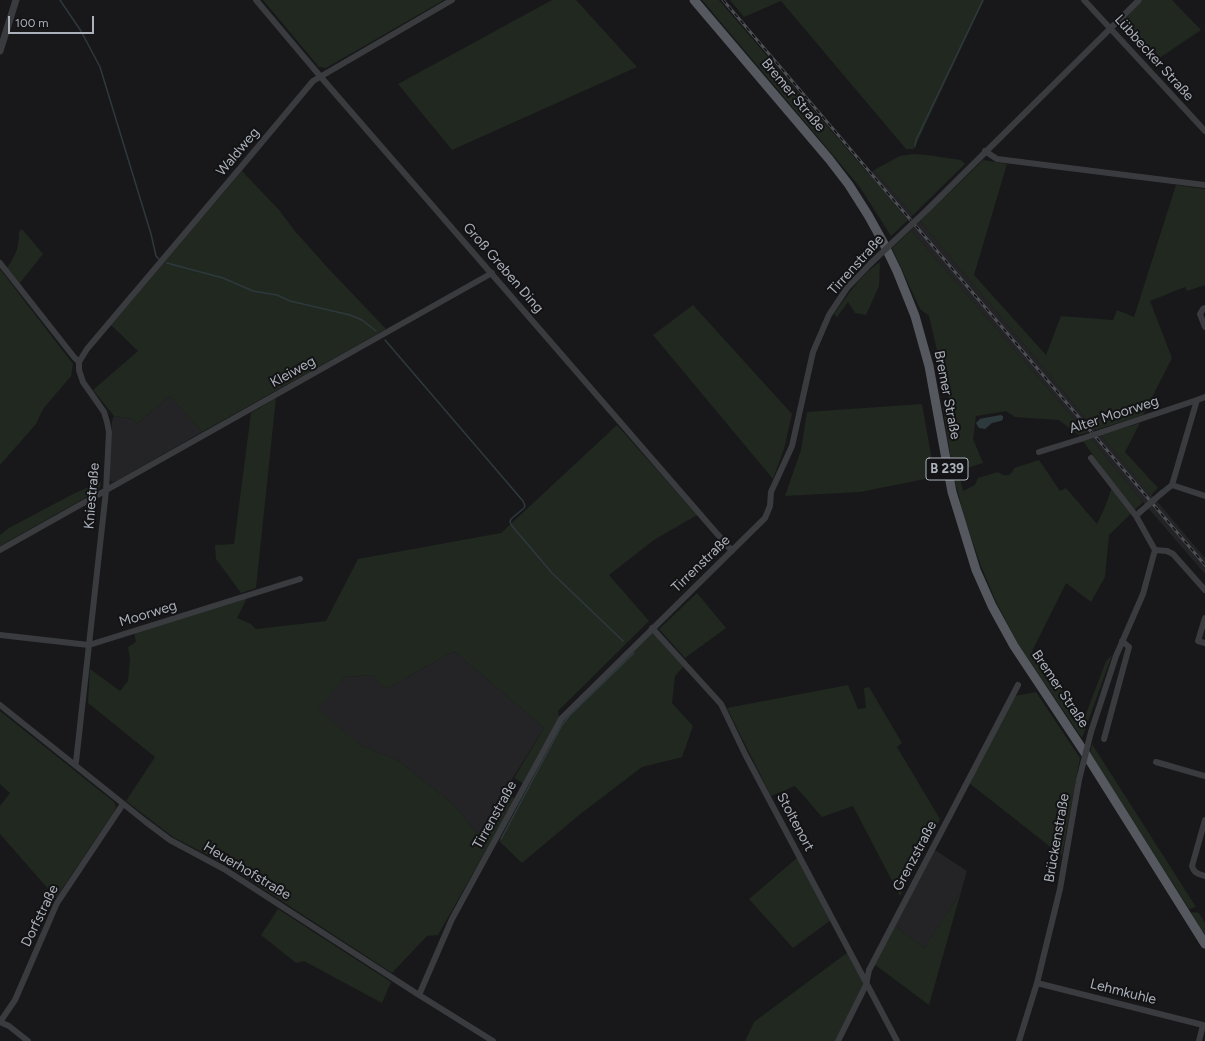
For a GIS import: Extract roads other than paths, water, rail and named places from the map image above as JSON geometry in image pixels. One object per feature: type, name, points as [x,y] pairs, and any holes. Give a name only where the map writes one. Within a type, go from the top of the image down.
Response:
[{"type":"main road","name":"Bremer Straße","points":[[694,0],[829,159],[849,185],[883,242],[897,271],[915,316],[929,366],[952,492],[976,570],[992,606],[1014,646],[1085,753],[1205,944]]},
{"type":"street","points":[[0,51],[16,0]]},
{"type":"street","name":"Groß Greben Ding","points":[[256,0],[320,76],[732,551]]},
{"type":"street","name":"Waldweg","points":[[79,362],[87,349],[313,81],[452,0]]},
{"type":"street","name":"Lübbecker Straße","points":[[1084,0],[1205,131]]},
{"type":"street","name":"Tirrenstraße","points":[[419,995],[452,919],[561,718],[765,518],[770,506],[771,492],[792,446],[813,352],[829,315],[847,288],[1139,0]]},
{"type":"street","points":[[985,151],[997,159],[1205,185]]},
{"type":"street","name":"Kniestraße","points":[[0,263],[79,362],[79,370],[83,382],[100,404],[104,412],[109,432],[106,491],[76,762],[74,764]]},
{"type":"street","name":"Kleiweg","points":[[0,550],[492,273]]},
{"type":"street","points":[[1205,308],[1200,314],[1205,327]]},
{"type":"street","points":[[1138,514],[1172,485],[1197,400],[1205,397]]},
{"type":"street","name":"Alter Moorweg","points":[[1039,452],[1197,400]]},
{"type":"street","points":[[1091,458],[1138,514],[1155,550],[1167,550],[1173,554],[1205,590]]},
{"type":"street","points":[[1172,485],[1205,496]]},
{"type":"street","name":"Brückenstraße","points":[[1019,1041],[1037,983],[1060,889],[1079,780],[1091,732],[1122,640],[1143,594],[1155,550]]},
{"type":"street","name":"Moorweg","points":[[0,635],[89,645],[300,578]]},
{"type":"street","points":[[1205,618],[1198,641],[1205,643]]},
{"type":"street","name":"Stoltenort","points":[[652,628],[722,704],[749,760],[897,1041]]},
{"type":"street","points":[[1104,739],[1129,646],[1122,640]]},
{"type":"street","name":"Grenzstraße","points":[[838,1041],[866,984],[872,963],[1018,685]]},
{"type":"street","name":"Heuerhofstraße","points":[[0,705],[170,840],[224,869],[493,1041]]},
{"type":"street","points":[[1156,762],[1205,776]]},
{"type":"street","name":"Dorfstraße","points":[[0,1022],[15,1000],[57,903],[123,804]]},
{"type":"street","points":[[1205,820],[1192,866],[1197,873],[1205,876]]},
{"type":"street","name":"Lehmkuhle","points":[[1037,983],[1204,1022],[1199,1041]]},
{"type":"street","points":[[0,1022],[9,1026],[28,1041]]},
{"type":"waterway","points":[[60,0],[81,31],[100,67],[151,234],[156,256],[159,259]]},
{"type":"waterway","points":[[915,146],[916,140],[983,0]]},
{"type":"waterway","points":[[167,263],[223,278],[253,291],[277,295],[290,301],[350,315],[362,320],[376,331]]},
{"type":"waterway","points":[[385,340],[523,501],[525,506],[511,519],[510,522],[512,526],[552,573],[623,641]]},
{"type":"waterway","points":[[501,839],[562,725],[570,715],[634,653]]},
{"type":"railway","points":[[723,0],[1205,565]]}]
